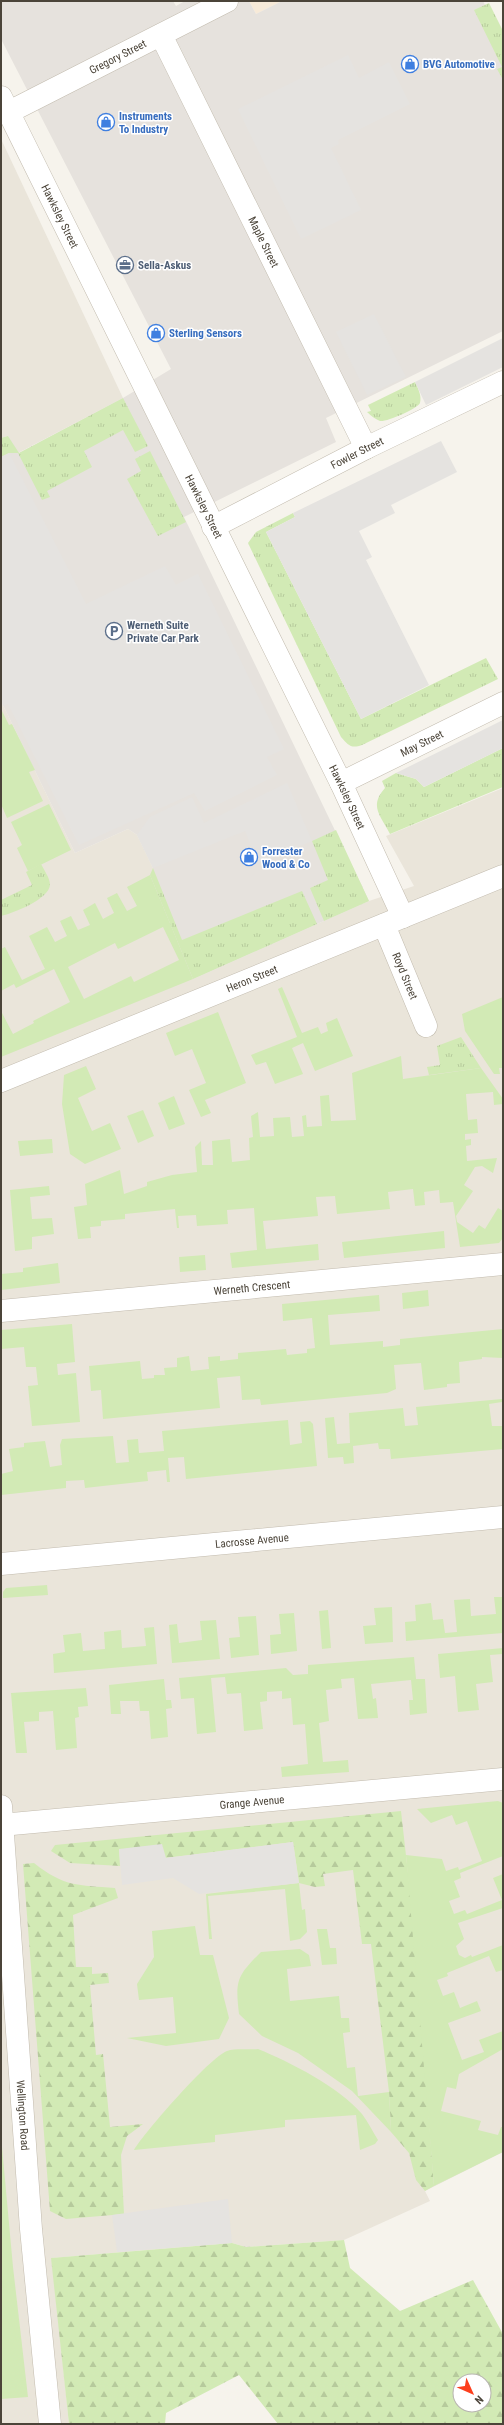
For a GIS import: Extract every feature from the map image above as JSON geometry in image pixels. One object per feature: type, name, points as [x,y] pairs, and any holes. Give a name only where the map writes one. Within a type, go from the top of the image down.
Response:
[{"type":"street","name":"Gregory Street","points":[[5,105],[161,35],[228,1]]},
{"type":"street","name":"Maple Street","points":[[161,35],[366,448]]},
{"type":"street","name":"Hawksley Street","points":[[5,105],[341,783],[394,921]]},
{"type":"street","name":"Fowler Street","points":[[213,527],[366,448],[503,382]]},
{"type":"street","name":"May Street","points":[[341,783],[503,703]]},
{"type":"street","name":"Heron Street","points":[[1,1081],[503,876]]},
{"type":"street","name":"Royd Street","points":[[394,921],[426,1026]]},
{"type":"street","name":"Werneth Crescent","points":[[1,1311],[503,1264]]},
{"type":"street","name":"Lacrosse Avenue","points":[[1,1564],[503,1517]]},
{"type":"street","name":"Grange Avenue","points":[[2,1819],[503,1779]]},
{"type":"street","name":"Wellington Road","points":[[2,1819],[32,2229],[50,2424]]},
{"type":"shaded area","points":[[1,1],[173,1],[176,6],[185,1],[249,1],[256,14],[282,1],[483,1],[503,40],[503,331],[326,418],[336,442],[184,517],[369,901],[193,979],[150,875],[153,868],[137,835],[128,829],[75,853],[1,701],[1,438],[8,436],[19,453],[123,398],[171,369],[1,39]]},
{"type":"shaded area","points":[[249,1],[282,1],[256,14]]},
{"type":"shaded area","points":[[348,55],[359,78],[389,62],[410,104],[338,140],[339,144],[331,148],[361,210],[301,239],[238,109]]},
{"type":"shaded area","points":[[1,139],[123,398],[18,453],[8,436],[1,438]]},
{"type":"shaded area","points":[[374,314],[406,377],[367,395],[336,332]]},
{"type":"shaded area","points":[[503,338],[503,367],[426,405],[415,382]]},
{"type":"shaded area","points":[[441,441],[457,472],[391,505],[395,513],[359,531],[372,557],[366,560],[429,685],[361,719],[266,532],[295,517],[293,513]]},
{"type":"shaded area","name":"Werneth Suite Private Car Park","points":[[9,453],[86,604],[165,566],[176,585],[198,574],[284,749],[267,757],[277,775],[205,811],[194,793],[79,845],[8,704],[3,706],[1,701],[1,457]]},
{"type":"shaded area","points":[[1,701],[75,853],[128,829],[137,835],[153,868],[193,979],[369,901],[414,886],[386,836],[503,788],[503,2152],[425,2191],[430,2201],[344,2240],[246,2247],[232,2243],[52,2258],[69,2424],[1,2424]]},
{"type":"shaded area","points":[[503,720],[503,748],[424,787],[416,779],[396,773]]},
{"type":"shaded area","points":[[287,783],[312,841],[258,863],[245,831],[153,868],[137,835],[150,817],[192,797],[204,823]]},
{"type":"shaded area","points":[[293,1842],[299,1883],[199,1894],[173,1878],[122,1885],[119,1849],[162,1844],[166,1858]]},
{"type":"shaded area","points":[[228,2199],[232,2243],[117,2252],[112,2215]]},
{"type":"green space","points":[[489,3],[503,31],[503,80],[497,69],[502,67],[474,10]]},
{"type":"green space","points":[[415,382],[420,398],[420,403],[418,406],[408,412],[384,421],[376,419],[367,412],[371,411],[368,405]]},
{"type":"green space","points":[[123,398],[148,446],[135,452],[123,430],[84,451],[92,467],[47,491],[50,497],[42,500],[18,453],[9,453],[1,457],[1,438],[8,436],[19,453]]},
{"type":"green space","points":[[150,451],[186,522],[158,536],[127,479],[141,471],[135,459]]},
{"type":"green space","points":[[293,513],[295,517],[266,532],[361,719],[486,658],[498,679],[362,745],[355,747],[348,744],[341,737],[248,543],[256,532]]},
{"type":"green space","points":[[1,709],[9,725],[12,724],[35,770],[29,772],[43,801],[7,818],[1,804]]},
{"type":"green space","points":[[503,748],[503,787],[390,834],[380,816],[377,805],[380,794],[385,788],[382,781],[396,773],[416,779],[424,787]]},
{"type":"green space","points":[[49,804],[71,850],[28,871],[17,848],[22,845],[11,822]]},
{"type":"green space","points":[[336,830],[369,901],[324,921],[310,888],[328,880],[312,841]]},
{"type":"green space","points":[[41,864],[49,880],[50,885],[48,890],[44,895],[30,905],[1,916],[1,900],[32,885],[26,872]]},
{"type":"green space","points":[[153,868],[182,940],[302,891],[317,924],[193,979],[150,875]]},
{"type":"green space","points":[[150,875],[193,979],[1,1057],[1,1011],[13,1034],[34,1023],[33,1021],[70,1002],[54,969],[16,988],[14,984],[1,991],[1,949],[5,947],[22,980],[45,969],[29,936],[47,927],[55,942],[67,936],[60,921],[71,916],[78,930],[90,925],[83,910],[95,903],[103,919],[114,913],[107,898],[117,893],[127,911],[137,906],[127,887]],"holes":[[[163,927],[179,960],[134,982],[131,976],[84,999],[68,967],[115,943],[118,949]]]},
{"type":"green space","points":[[282,987],[302,1033],[318,1027],[321,1034],[328,1031],[326,1023],[337,1018],[353,1056],[315,1071],[303,1043],[292,1048],[303,1074],[275,1084],[266,1062],[256,1065],[251,1055],[297,1037],[278,989]]},
{"type":"green space","points":[[503,997],[503,1068],[499,1068],[500,1074],[494,1074],[465,1031],[462,1014]]},
{"type":"green space","points":[[218,1012],[246,1083],[205,1100],[211,1113],[201,1117],[189,1090],[206,1083],[192,1049],[175,1056],[166,1033]]},
{"type":"green space","points":[[461,1037],[481,1068],[429,1075],[427,1067],[440,1065],[437,1046]]},
{"type":"green space","points":[[401,1056],[403,1079],[481,1068],[503,1099],[503,1104],[494,1105],[493,1092],[466,1094],[468,1120],[477,1119],[478,1133],[465,1134],[465,1140],[471,1139],[471,1145],[466,1146],[467,1161],[497,1158],[493,1173],[482,1166],[475,1167],[464,1185],[473,1191],[456,1216],[457,1222],[473,1233],[479,1225],[485,1229],[498,1208],[503,1211],[503,1238],[499,1243],[460,1247],[453,1202],[440,1203],[439,1190],[424,1192],[425,1205],[415,1206],[413,1189],[388,1192],[390,1209],[337,1214],[335,1196],[316,1197],[318,1216],[263,1221],[266,1249],[318,1244],[319,1260],[232,1268],[230,1253],[257,1250],[254,1208],[227,1210],[228,1224],[197,1226],[196,1215],[178,1216],[179,1228],[177,1228],[175,1209],[125,1214],[125,1219],[101,1221],[101,1226],[90,1227],[91,1238],[78,1239],[74,1207],[87,1205],[85,1184],[120,1170],[124,1194],[147,1186],[147,1182],[172,1175],[197,1172],[195,1147],[201,1141],[202,1165],[213,1165],[212,1141],[230,1139],[232,1162],[250,1160],[249,1138],[253,1137],[251,1116],[258,1112],[260,1137],[274,1136],[273,1118],[290,1117],[292,1137],[304,1136],[302,1116],[306,1115],[307,1127],[322,1126],[320,1096],[329,1095],[331,1121],[356,1120],[352,1073]]},
{"type":"green space","points":[[86,1066],[96,1089],[78,1098],[92,1131],[110,1123],[121,1149],[85,1164],[70,1154],[62,1104],[64,1075]]},
{"type":"green space","points":[[174,1096],[185,1124],[169,1130],[158,1103]]},
{"type":"green space","points":[[143,1110],[154,1136],[138,1143],[127,1116]]},
{"type":"green space","points":[[52,1139],[53,1153],[20,1156],[18,1141]]},
{"type":"green space","points":[[49,1186],[50,1195],[30,1197],[32,1219],[52,1218],[54,1234],[32,1237],[32,1249],[15,1251],[10,1190]]},
{"type":"green space","points":[[444,1231],[445,1248],[344,1258],[342,1242]]},
{"type":"green space","points":[[205,1255],[206,1270],[180,1272],[179,1257]]},
{"type":"green space","points":[[58,1263],[60,1283],[1,1290],[1,1274],[23,1272],[23,1268]]},
{"type":"green space","points":[[428,1290],[429,1306],[403,1309],[402,1293]]},
{"type":"green space","points":[[379,1295],[380,1311],[328,1315],[330,1345],[383,1341],[383,1347],[400,1345],[400,1339],[503,1329],[503,1358],[482,1357],[482,1359],[459,1362],[460,1383],[447,1384],[447,1387],[424,1390],[421,1363],[394,1365],[396,1389],[387,1393],[261,1405],[260,1399],[242,1400],[240,1376],[217,1378],[220,1408],[103,1419],[101,1390],[91,1391],[89,1366],[140,1361],[142,1379],[154,1378],[154,1375],[165,1375],[164,1368],[177,1367],[177,1358],[189,1356],[191,1371],[209,1369],[208,1357],[220,1356],[220,1361],[238,1359],[238,1353],[286,1349],[287,1355],[307,1353],[307,1349],[315,1348],[312,1318],[283,1321],[282,1304]]},
{"type":"green space","points":[[72,1324],[75,1362],[57,1364],[58,1375],[76,1373],[80,1422],[32,1426],[28,1386],[38,1385],[36,1367],[26,1367],[24,1347],[1,1349],[1,1330]]},
{"type":"green space","points":[[502,1399],[502,1402],[489,1404],[492,1426],[503,1426],[503,1449],[391,1459],[390,1449],[379,1449],[378,1443],[353,1446],[354,1463],[344,1464],[343,1457],[328,1458],[325,1418],[334,1417],[337,1444],[350,1443],[349,1413],[403,1408],[405,1426],[418,1425],[416,1407]]},
{"type":"green space","points":[[288,1420],[290,1445],[302,1443],[300,1422],[310,1421],[313,1424],[317,1466],[186,1479],[184,1457],[168,1458],[170,1482],[167,1482],[166,1470],[147,1472],[148,1481],[85,1488],[84,1480],[66,1481],[66,1488],[1,1495],[1,1474],[13,1471],[9,1449],[24,1447],[24,1443],[45,1441],[50,1467],[62,1465],[60,1445],[62,1439],[113,1436],[116,1463],[129,1462],[127,1440],[138,1439],[139,1453],[164,1451],[162,1431]]},
{"type":"green space","points":[[47,1585],[48,1595],[3,1598],[3,1592],[6,1588]]},
{"type":"green space","points":[[494,1597],[503,1597],[503,1633],[406,1641],[405,1622],[416,1621],[415,1605],[431,1603],[433,1620],[443,1619],[445,1633],[457,1632],[454,1600],[470,1599],[471,1616],[496,1614]]},
{"type":"green space","points":[[392,1607],[393,1642],[365,1644],[363,1626],[376,1625],[374,1608]]},
{"type":"green space","points":[[328,1610],[331,1648],[322,1649],[319,1611]]},
{"type":"green space","points":[[294,1613],[297,1651],[271,1654],[270,1635],[281,1634],[279,1614]]},
{"type":"green space","points":[[256,1616],[259,1655],[231,1658],[229,1638],[240,1637],[238,1617]]},
{"type":"green space","points":[[216,1620],[220,1659],[172,1663],[169,1625],[177,1624],[179,1643],[202,1640],[200,1621]]},
{"type":"green space","points":[[154,1627],[157,1664],[54,1673],[53,1654],[65,1652],[63,1635],[81,1633],[83,1651],[105,1649],[104,1632],[121,1630],[122,1648],[146,1646],[144,1628]]},
{"type":"green space","points":[[503,1648],[503,1654],[490,1655],[493,1682],[476,1684],[479,1710],[458,1712],[455,1676],[440,1678],[438,1654]]},
{"type":"green space","points":[[414,1657],[416,1679],[425,1679],[427,1713],[410,1715],[409,1700],[413,1700],[411,1680],[371,1684],[373,1699],[376,1698],[378,1718],[358,1719],[354,1678],[341,1679],[342,1688],[326,1690],[329,1721],[319,1723],[323,1762],[348,1760],[349,1772],[282,1777],[281,1767],[308,1764],[305,1724],[293,1725],[291,1698],[282,1699],[282,1691],[267,1692],[267,1701],[260,1702],[263,1729],[244,1731],[241,1693],[227,1694],[225,1677],[211,1678],[216,1732],[197,1734],[194,1698],[181,1699],[179,1678],[286,1668],[293,1675],[308,1674],[308,1665]]},
{"type":"green space","points":[[164,1679],[166,1700],[171,1700],[172,1708],[166,1709],[168,1737],[151,1739],[149,1711],[140,1711],[139,1701],[120,1701],[121,1714],[111,1714],[109,1685]]},
{"type":"green space","points":[[86,1688],[88,1706],[78,1707],[79,1717],[75,1718],[77,1748],[56,1750],[53,1711],[39,1712],[39,1721],[24,1722],[27,1753],[16,1753],[11,1693]]},
{"type":"green space","points":[[498,1801],[503,1803],[503,1856],[460,1873],[461,1878],[454,1881],[460,1897],[449,1901],[454,1914],[465,1910],[467,1914],[502,1900],[493,1878],[503,1874],[503,1908],[458,1923],[464,1939],[456,1946],[459,1955],[465,1958],[471,1955],[472,1957],[503,1945],[503,1970],[496,1972],[489,1956],[447,1973],[448,1976],[437,1980],[443,1996],[454,1992],[460,2008],[477,2001],[481,2011],[448,2023],[462,2060],[484,2052],[479,2040],[503,2031],[503,2049],[459,2074],[456,2089],[447,2087],[441,2111],[481,2121],[478,2130],[498,2135],[501,2127],[503,2127],[503,2152],[434,2186],[406,1855],[442,1859],[446,1871],[458,1867],[459,1870],[482,1861],[467,1821],[456,1825],[452,1815],[431,1823],[417,1809]]},
{"type":"green space","points":[[401,1811],[415,1936],[434,2186],[425,2191],[416,2180],[409,2153],[391,2132],[389,2092],[371,1944],[362,1944],[353,1870],[323,1874],[325,1886],[315,1887],[299,1883],[293,1842],[165,1858],[119,1849],[120,1866],[70,1863],[51,1851],[55,1845]]},
{"type":"green space","points":[[34,1863],[54,1877],[63,1881],[81,1885],[115,1888],[118,1898],[73,1915],[76,1967],[92,1967],[92,1974],[108,1973],[109,1983],[90,1985],[96,2055],[103,2054],[110,2127],[143,2124],[127,2136],[121,2155],[124,2214],[66,2219],[50,2211],[23,1864]]},
{"type":"green space","points":[[299,1883],[302,1910],[305,1909],[307,1932],[300,1939],[290,1941],[285,1889],[208,1896],[212,1939],[209,1939],[206,1894]]},
{"type":"green space","points":[[195,1926],[200,1955],[213,1955],[229,2018],[219,2039],[166,2046],[127,2038],[176,2033],[173,1997],[139,2000],[137,1984],[154,1957],[152,1931]]},
{"type":"green space","points":[[317,1929],[327,1929],[330,1948],[336,1948],[337,1964],[322,1965]]},
{"type":"green space","points":[[300,1949],[309,1955],[311,1966],[287,1969],[290,2001],[339,1996],[341,2018],[349,2018],[350,2032],[343,2033],[347,2068],[355,2067],[358,2096],[389,2092],[391,2132],[352,2091],[298,2053],[262,2036],[239,2014],[237,1993],[238,1986],[242,1973],[253,1960],[261,1952]]},
{"type":"green space","points":[[258,2049],[299,2068],[341,2094],[362,2114],[378,2140],[375,2144],[360,2150],[356,2115],[285,2120],[285,2127],[215,2135],[215,2142],[134,2150],[150,2128],[178,2096],[219,2056],[230,2050]]},
{"type":"green space","points":[[1,2136],[13,2267],[28,2397],[1,2399]]},
{"type":"green space","points":[[344,2240],[350,2268],[400,2311],[473,2280],[503,2334],[503,2424],[278,2424],[239,2375],[166,2413],[165,2424],[69,2424],[51,2258],[232,2243],[246,2247]]},
{"type":"place","name":"BVG Automotive","points":[[410,64]]},
{"type":"place","name":"Instruments To Industry","points":[[106,122]]},
{"type":"place","name":"Sella-Askus","points":[[125,265]]},
{"type":"place","name":"Sterling Sensors","points":[[156,333]]},
{"type":"place","name":"Werneth Suite Private Car Park","points":[[114,631]]},
{"type":"place","name":"Forrester Wood & Co","points":[[249,857]]}]
